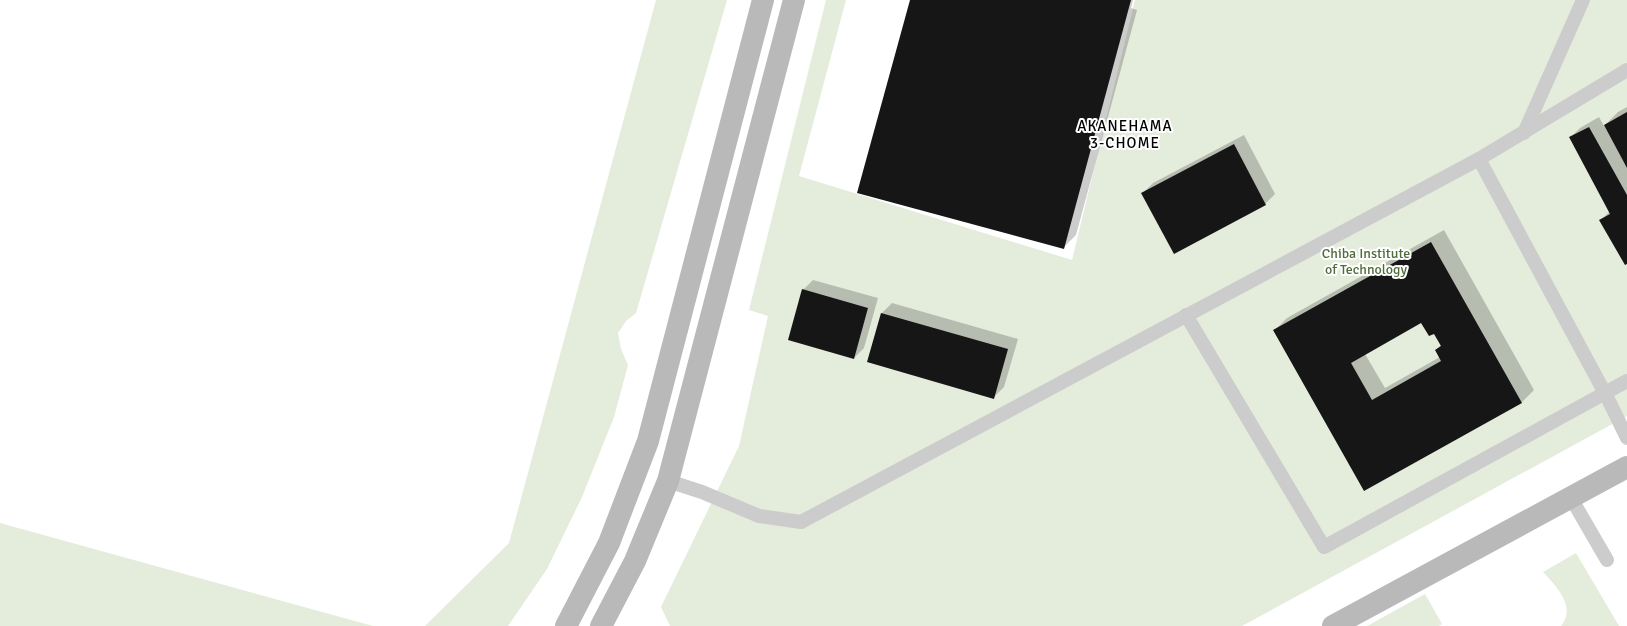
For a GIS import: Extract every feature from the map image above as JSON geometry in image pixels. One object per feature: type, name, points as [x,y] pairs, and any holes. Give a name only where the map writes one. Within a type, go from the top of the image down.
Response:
[{"type":"street","points":[[566,626],[609,542],[648,441],[763,0]]},
{"type":"street","points":[[601,626],[635,561],[668,481],[794,0]]},
{"type":"street","points":[[1333,626],[1627,467]]},
{"type":"lane","points":[[1524,133],[1583,0]]},
{"type":"lane","points":[[668,481],[702,492],[759,516],[801,522],[1478,159],[1524,133],[1627,70]]},
{"type":"lane","points":[[1478,159],[1605,393],[1627,438]]},
{"type":"lane","points":[[1186,315],[1324,547],[1627,381]]},
{"type":"lane","points":[[1571,498],[1607,560]]},
{"type":"green space","points":[[656,0],[727,0],[636,313],[626,321],[618,333],[621,349],[628,365],[614,417],[582,497],[547,569],[508,626],[425,626],[509,543]]},
{"type":"green space","name":"Chiba Institute of Technology","points":[[826,0],[846,0],[799,176],[1072,260],[1135,0],[1627,0],[1627,416],[1242,626],[670,626],[661,607],[739,446],[768,316],[749,310]]},
{"type":"green space","points":[[0,523],[373,626],[0,626]]},
{"type":"green space","points":[[1576,553],[1619,626],[1561,626],[1567,612],[1566,604],[1559,590],[1543,572]]},
{"type":"green space","points":[[1425,594],[1442,624],[1439,626],[1367,626]]},
{"type":"building","points":[[910,0],[1131,0],[1064,249],[857,193]]},
{"type":"building","points":[[1627,112],[1627,168],[1604,125]]},
{"type":"building","points":[[1589,127],[1627,195],[1627,264],[1625,265],[1599,220],[1610,214],[1569,137]]},
{"type":"building","points":[[1234,144],[1266,205],[1174,254],[1141,193]]},
{"type":"building","points":[[1431,242],[1522,403],[1364,491],[1273,330]],"holes":[[[1421,323],[1429,336],[1434,334],[1441,346],[1435,350],[1441,361],[1372,400],[1351,363]]]},
{"type":"building","points":[[802,289],[868,308],[854,359],[788,340]]},
{"type":"building","points":[[881,313],[1008,349],[994,399],[867,362]]},
{"type":"district","name":"AKANEHAMA 3-CHOME","points":[[1125,134]]}]
